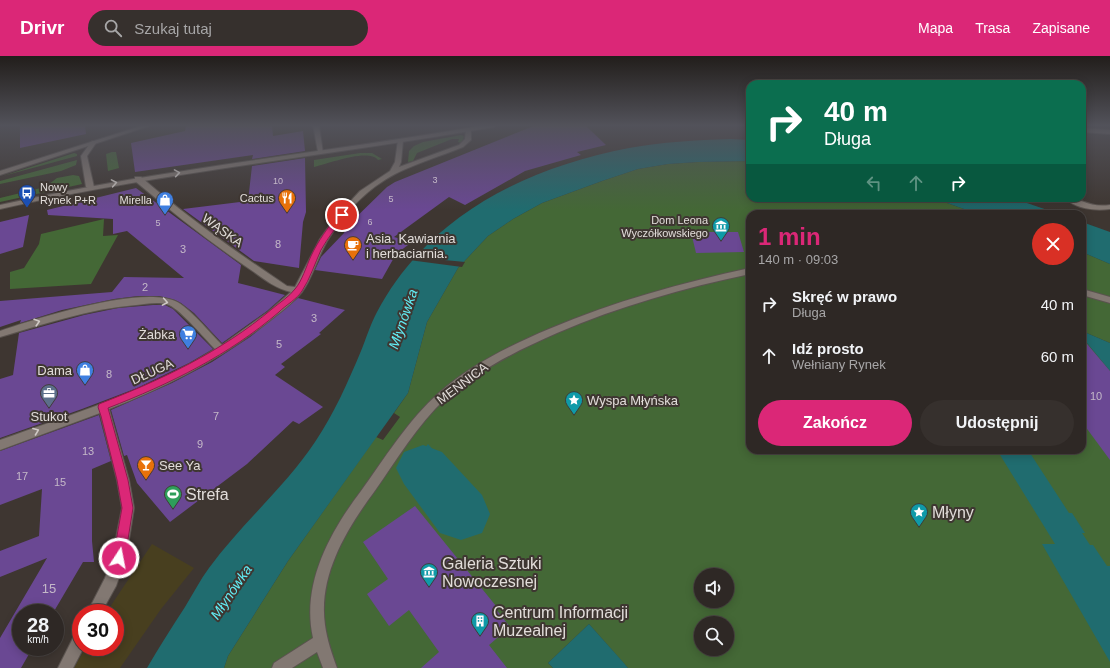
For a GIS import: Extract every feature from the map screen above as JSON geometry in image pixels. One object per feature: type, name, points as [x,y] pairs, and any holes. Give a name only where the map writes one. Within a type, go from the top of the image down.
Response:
[{"type":"street","points":[[0,173],[60,154]]},
{"type":"street","points":[[86,154],[84,156],[90,187]]},
{"type":"street","points":[[0,207],[90,187],[310,154]]},
{"type":"street","points":[[392,172],[398,162],[399,154]]},
{"type":"street","points":[[298,291],[330,228],[362,195],[392,172],[441,154]]},
{"type":"street","name":"WĄSKA","points":[[138,179],[182,216],[243,261],[284,288],[298,291]]},
{"type":"street","points":[[1074,202],[1090,208],[1103,209],[1110,207]]},
{"type":"street","name":"MENNICA","points":[[330,668],[321,641],[317,618],[317,599],[324,570],[335,544],[357,504],[422,418],[441,397],[480,367],[506,352],[544,334],[617,305],[658,293],[746,273]]},
{"type":"street","name":"DŁUGA","points":[[0,445],[102,407],[169,379],[221,350],[264,320],[298,291]]},
{"type":"street","points":[[1086,293],[1110,300]]},
{"type":"street","points":[[0,334],[61,315],[90,308],[136,301],[164,302],[175,305],[181,309],[221,350]]},
{"type":"street","points":[[99,604],[111,581],[119,558],[128,508],[123,480],[106,416],[102,407]]},
{"type":"street","points":[[279,668],[321,641]]},
{"type":"street","points":[[65,668],[72,654]]},
{"type":"green space","points":[[72,154],[77,154],[77,156],[3,176]]},
{"type":"green space","points":[[106,154],[116,154],[119,168],[108,171]]},
{"type":"green space","points":[[356,154],[373,154],[382,159],[378,160],[373,157],[357,156],[314,167],[314,160]]},
{"type":"green space","points":[[409,154],[417,154],[413,161],[408,162]]},
{"type":"green space","points":[[77,160],[76,165],[61,171],[0,184],[0,181]]},
{"type":"green space","name":"Wyspa Młyńska","points":[[746,161],[746,202],[944,202],[967,210],[746,210],[746,454],[1086,454],[1086,342],[1110,371],[1110,668],[628,668],[589,624],[548,663],[553,668],[224,668],[228,656],[288,561],[376,437],[383,440],[400,417],[394,413],[408,393],[427,322],[458,268],[488,236],[513,219],[542,203],[638,169],[668,164]]},
{"type":"green space","points":[[73,175],[79,176],[82,184],[0,202],[0,198],[45,187],[57,178]]},
{"type":"green space","points":[[104,219],[103,236],[118,235],[91,284],[10,289],[10,272],[24,268],[39,244],[41,234]]},
{"type":"green space","points":[[1086,254],[1110,264],[1110,343],[1086,333]]},
{"type":"sand","points":[[152,544],[194,568],[161,609],[120,668],[74,668],[81,656],[124,656],[124,604],[112,604]]},
{"type":"water","name":"Młynówka","points":[[605,154],[746,154],[746,161],[668,164],[638,169],[542,203],[513,219],[488,236],[458,268],[427,322],[408,393],[288,561],[228,656],[224,668],[147,668],[209,568],[235,536],[277,490],[315,442],[340,398],[377,312],[398,278],[423,249],[452,223],[483,202],[517,183],[590,157]]},
{"type":"water","points":[[944,202],[1024,202],[1047,210],[967,210]]},
{"type":"water","points":[[1086,223],[1110,232],[1110,264],[1086,254]]},
{"type":"water","points":[[1086,333],[1110,343],[1110,371],[1086,342]]},
{"type":"water","points":[[428,444],[454,473],[421,496],[405,476]]},
{"type":"water","points":[[999,454],[1031,454],[1069,513],[1072,513],[1085,533],[1082,533],[1090,545],[1093,545],[1107,566],[1110,566],[1110,662],[1042,544],[1055,544]]},
{"type":"water","points":[[589,624],[628,668],[553,668],[548,663]]},
{"type":"pier","points":[[413,257],[465,262],[462,267],[409,260]]},
{"type":"building","points":[[132,154],[288,154],[252,159],[253,155],[135,172]]},
{"type":"building","points":[[465,154],[579,154],[581,155],[525,171],[465,205],[449,197],[394,237],[412,242],[396,254],[382,279],[315,270],[321,257],[344,233],[346,227],[387,187],[395,182]]},
{"type":"building","points":[[305,158],[306,212],[303,222],[299,268],[254,261],[183,209],[248,201],[252,166]]},
{"type":"building","points":[[136,188],[241,265],[238,283],[285,295],[267,311],[222,343],[194,313],[181,303],[159,296],[138,296],[114,299],[62,310],[20,323],[21,320],[0,327],[0,301],[112,292],[124,277],[184,278],[127,231],[113,234],[113,219],[48,215],[47,210]]},
{"type":"building","points":[[29,215],[23,247],[0,254],[0,222]]},
{"type":"building","points":[[691,232],[738,232],[744,252],[696,253]]},
{"type":"building","points":[[298,298],[345,310],[319,333],[321,334],[281,364],[285,367],[275,375],[323,407],[299,424],[293,421],[247,464],[170,522],[137,483],[127,455],[124,456],[111,410],[172,383],[212,362],[250,337]]},
{"type":"building","points":[[165,305],[173,309],[213,349],[189,363],[137,388],[0,438],[0,379],[13,375],[19,333],[84,315],[118,308]]},
{"type":"building","points":[[1086,343],[1110,371],[1110,460],[1086,427]]},
{"type":"building","points":[[99,415],[111,461],[92,469],[92,541],[94,562],[83,562],[58,604],[20,604],[47,558],[0,577],[0,551],[39,536],[42,489],[0,505],[0,451]]},
{"type":"building","name":"Galeria Sztuki Nowoczesnej","points":[[415,506],[496,606],[495,608],[510,627],[489,645],[507,668],[421,668],[439,652],[409,610],[389,626],[367,594],[388,579],[363,542]]},
{"type":"building","points":[[12,618],[12,656],[28,656],[21,668],[0,668],[0,638]]},
{"type":"waterway","points":[[423,468],[461,514]]},
{"type":"place","name":"Nowy Rynek P+R","points":[[27,208]]},
{"type":"place","name":"Cactus","points":[[287,213]]},
{"type":"place","name":"Mirella","points":[[165,215]]},
{"type":"place","name":"Dom Leona Wyczółkowskiego","points":[[721,241]]},
{"type":"place","name":"Asia. Kawiarnia i herbaciarnia.","points":[[353,260]]},
{"type":"place","name":"Żabka","points":[[188,349]]},
{"type":"place","name":"Dama","points":[[85,385]]},
{"type":"place","name":"Stukot","points":[[49,408]]},
{"type":"place","name":"Wyspa Młyńska","points":[[574,415]]},
{"type":"place","name":"See Ya","points":[[146,480]]},
{"type":"place","name":"Strefa","points":[[173,509]]},
{"type":"place","name":"Młyny","points":[[919,527]]},
{"type":"place","name":"Galeria Sztuki Nowoczesnej","points":[[429,587]]},
{"type":"place","name":"Centrum Informacji Muzealnej","points":[[480,636]]},
{"type":"route","points":[[119,558],[128,508],[123,480],[106,416],[102,407],[187,370],[236,341],[264,320],[298,291],[330,228],[342,215]]}]
